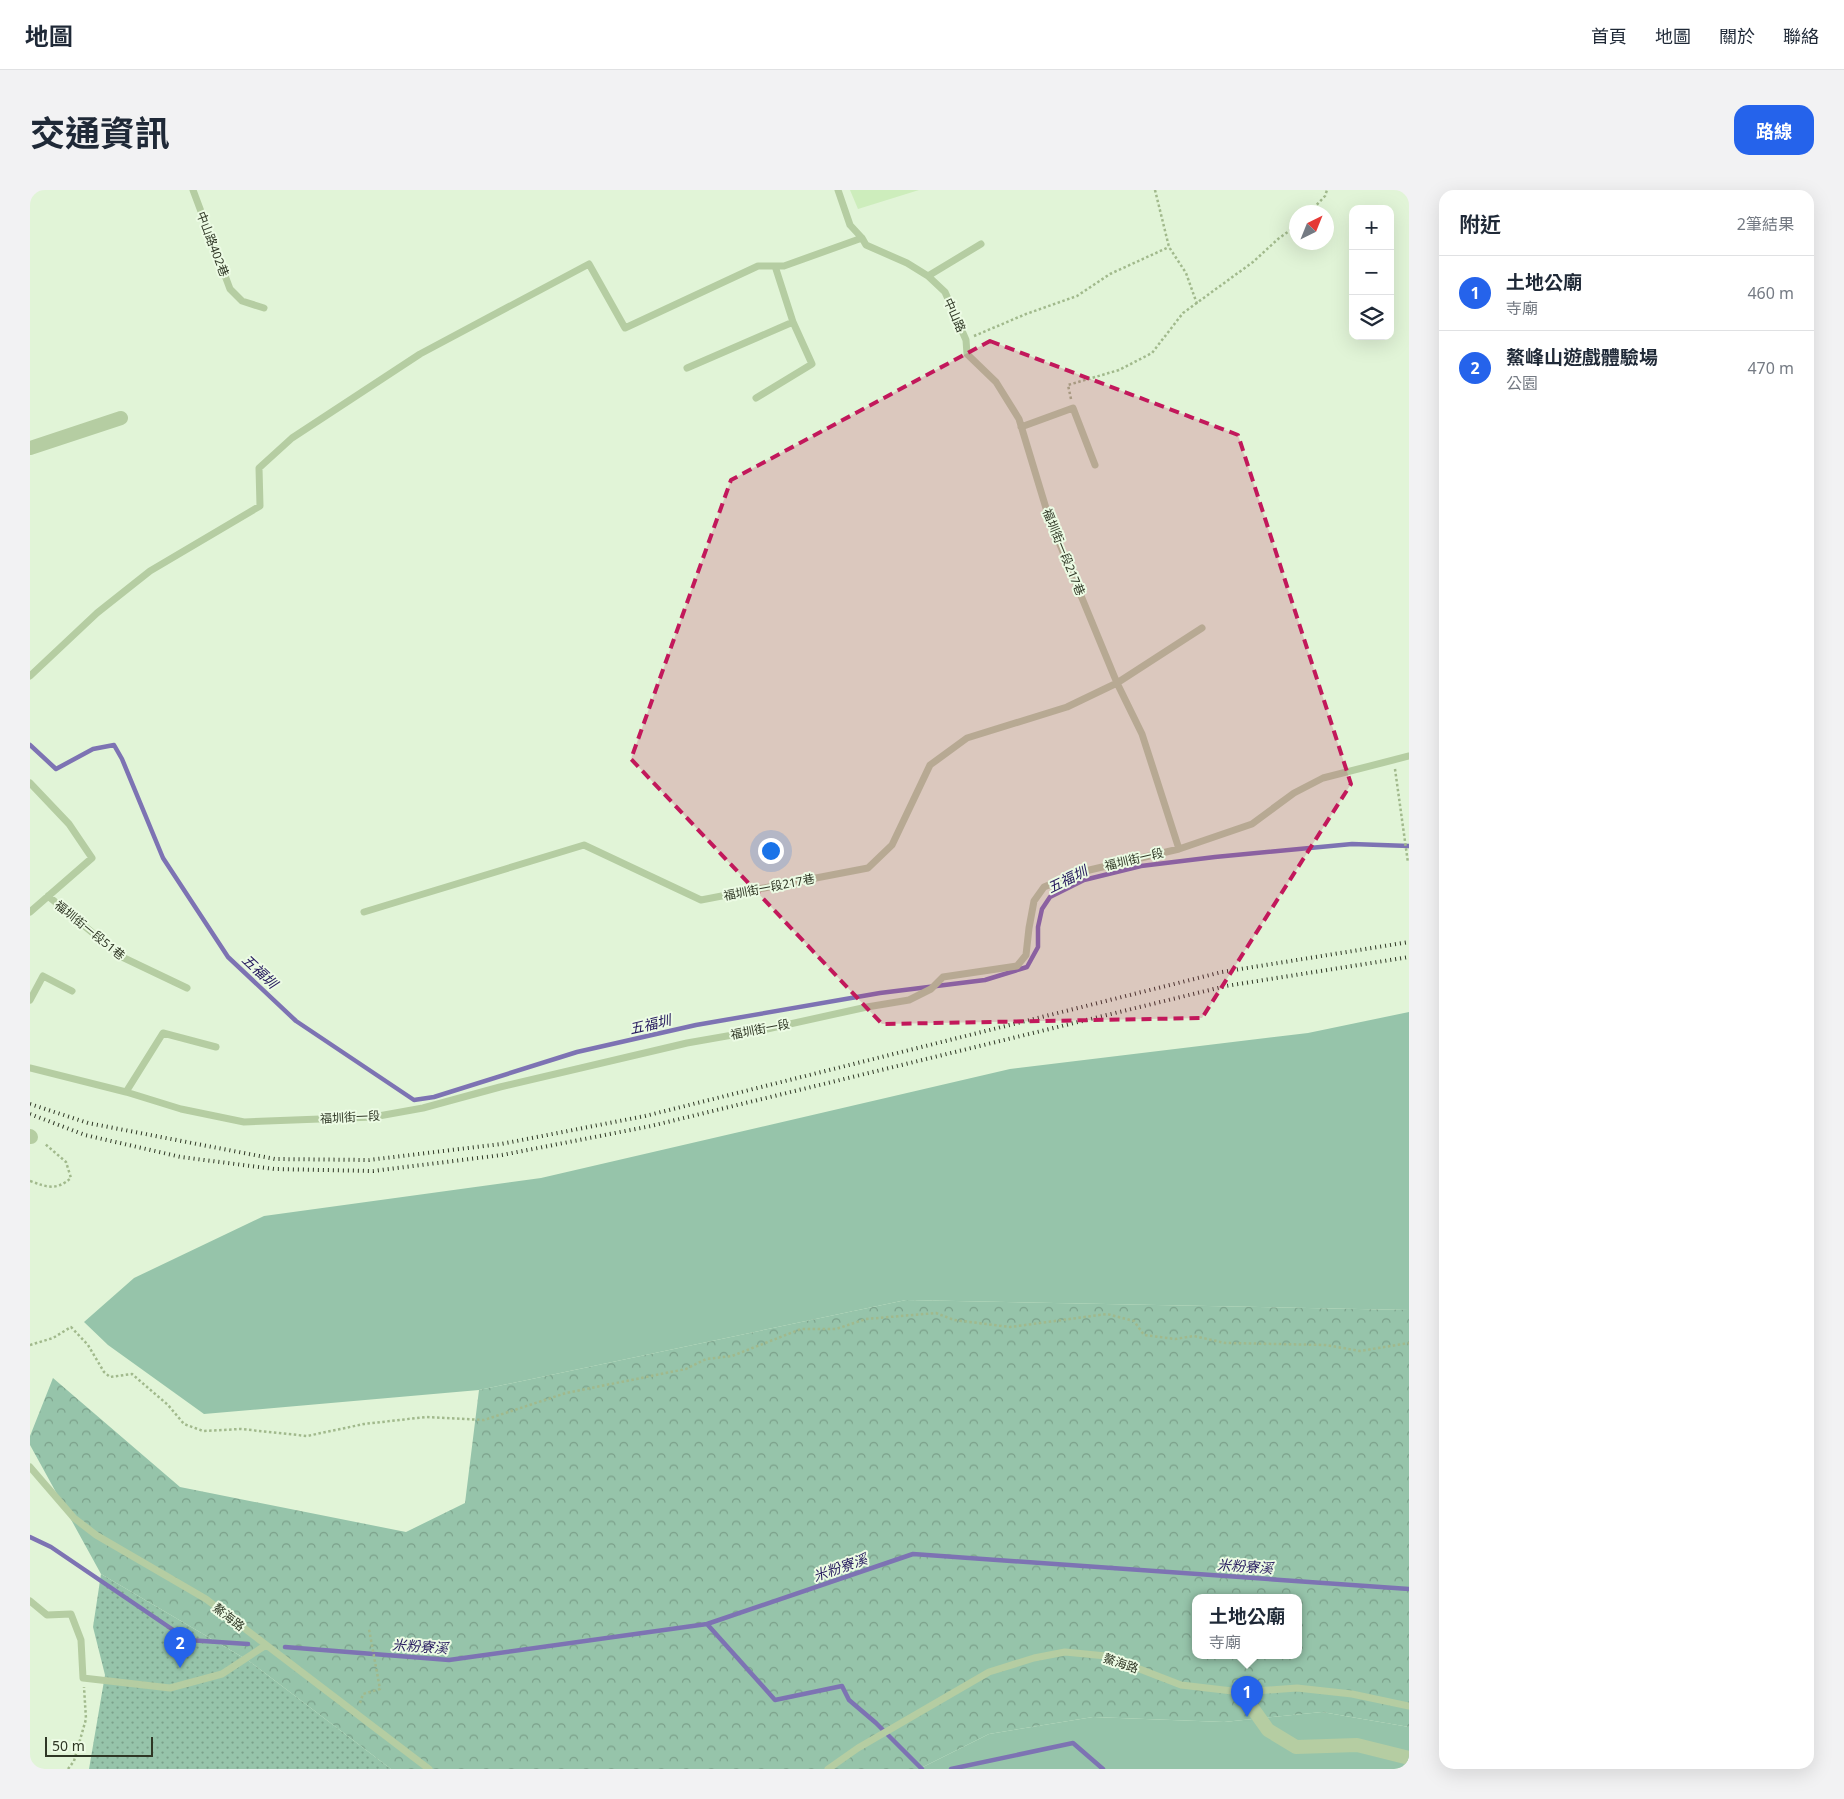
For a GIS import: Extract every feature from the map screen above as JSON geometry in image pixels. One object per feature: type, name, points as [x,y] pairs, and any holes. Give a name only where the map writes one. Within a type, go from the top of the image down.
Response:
[{"type":"street","points":[[30,448],[120,418]]},
{"type":"street","points":[[1241,1692],[1268,1730],[1296,1747],[1357,1745],[1409,1758]]},
{"type":"lane","name":"中山路402巷","points":[[192,190],[230,289],[242,301],[264,308]]},
{"type":"lane","name":"中山路","points":[[838,190],[850,225],[866,245],[907,263],[928,276],[945,292],[966,340],[967,354],[996,382],[1019,419]]},
{"type":"lane","points":[[30,676],[97,613],[150,571],[260,506],[259,468],[292,438],[420,354],[589,264],[625,328],[758,266],[784,266],[862,238]]},
{"type":"lane","points":[[928,276],[981,244]]},
{"type":"lane","points":[[756,398],[812,364],[792,322],[775,266]]},
{"type":"lane","points":[[687,368],[792,322]]},
{"type":"lane","points":[[1021,427],[1073,408],[1095,464]]},
{"type":"lane","name":"福圳街一段217巷","points":[[1019,419],[1049,518],[1117,682],[1142,734],[1179,849]]},
{"type":"lane","name":"福圳街一段217巷","points":[[364,912],[584,844],[701,900],[868,868],[892,845],[930,765],[967,738],[1067,706],[1117,682],[1202,628]]},
{"type":"lane","name":"福圳街一段","points":[[30,1068],[126,1092],[181,1109],[244,1122],[373,1117],[423,1108],[687,1043],[909,1000],[931,989],[943,977],[1017,966],[1026,955],[1034,901],[1044,887],[1080,872],[1179,849],[1252,824],[1294,793],[1323,778],[1409,756]]},
{"type":"lane","name":"福圳街一段51巷","points":[[30,783],[69,824],[92,858],[30,912]]},
{"type":"lane","name":"福圳街一段51巷","points":[[48,896],[122,957],[187,988]]},
{"type":"lane","points":[[30,1000],[43,976],[72,991]]},
{"type":"lane","points":[[126,1092],[163,1033],[216,1048]]},
{"type":"lane","name":"鰲海路","points":[[30,1468],[74,1518],[96,1535],[206,1599],[428,1769]]},
{"type":"lane","points":[[30,1601],[47,1615],[71,1614],[81,1640],[83,1678],[170,1688],[222,1674],[266,1646]]},
{"type":"lane","name":"鰲海路","points":[[828,1769],[858,1748],[989,1672],[1034,1658],[1065,1652],[1106,1656],[1181,1685],[1241,1692],[1297,1688],[1352,1694],[1409,1706]]},
{"type":"path","points":[[1155,190],[1169,247],[1186,273],[1197,304]]},
{"type":"path","points":[[1317,205],[1325,196],[1327,190]]},
{"type":"path","points":[[1073,408],[1068,385],[1119,370],[1152,353],[1183,313],[1289,232]]},
{"type":"path","points":[[966,340],[1026,314],[1077,296],[1110,274],[1169,247]]},
{"type":"path","points":[[1393,760],[1408,863]]},
{"type":"path","points":[[30,1181],[49,1188],[63,1185],[71,1178],[66,1162],[42,1142],[31,1136]]},
{"type":"path","points":[[30,1345],[53,1338],[71,1327],[88,1345],[104,1372],[110,1377],[132,1374],[168,1405],[184,1424],[203,1431],[241,1429],[307,1436],[364,1424],[426,1417],[484,1420],[566,1393],[686,1369],[706,1359],[732,1356],[801,1329],[836,1329],[866,1319],[936,1313],[954,1320],[1010,1327],[1107,1314],[1134,1322],[1144,1335],[1175,1339],[1194,1336],[1225,1343],[1326,1345],[1360,1351],[1409,1343]]},
{"type":"path","points":[[341,1701],[345,1700],[358,1708],[363,1694],[380,1689],[369,1628]]},
{"type":"path","points":[[68,1769],[74,1761],[86,1719],[83,1678]]},
{"type":"highlighted area","points":[[990,341],[1238,435],[1351,784],[1202,1018],[882,1024],[631,759],[731,480]]},
{"type":"green space","points":[[1409,1012],[1409,1310],[906,1300],[479,1390],[204,1414],[108,1345],[84,1322],[134,1278],[264,1216],[541,1178],[1010,1069],[1308,1033]]},
{"type":"green space","points":[[906,1300],[1409,1310],[1409,1727],[1322,1712],[1224,1722],[1093,1717],[989,1734],[919,1769],[391,1769],[249,1661],[101,1574],[30,1445],[30,1436],[53,1378],[180,1487],[406,1532],[465,1503],[479,1390]]},
{"type":"green space","points":[[101,1574],[249,1661],[391,1769],[89,1769],[105,1675],[93,1627]]},
{"type":"green space","points":[[1322,1712],[1409,1727],[1409,1769],[919,1769],[989,1734],[1093,1717],[1224,1722]]},
{"type":"shaded area","points":[[850,190],[919,190],[858,209]]},
{"type":"waterway","name":"五福圳","points":[[30,745],[56,769],[93,749],[114,745],[122,759],[163,858],[228,957],[296,1021],[414,1100],[434,1097],[577,1052],[696,1025],[880,993],[985,980],[1027,967],[1038,947],[1038,927],[1042,909],[1050,897],[1084,880],[1141,866],[1215,857],[1352,844],[1409,846]]},
{"type":"waterway","name":"米粉寮溪","points":[[30,1537],[51,1547],[188,1640],[248,1644]]},
{"type":"waterway","name":"米粉寮溪","points":[[285,1647],[449,1660],[707,1624],[913,1554],[1409,1589]]},
{"type":"waterway","points":[[707,1624],[775,1700],[842,1686],[849,1700],[876,1723],[922,1769]]},
{"type":"waterway","points":[[951,1769],[1073,1743],[1103,1769]]},
{"type":"railway","points":[[30,1104],[88,1123],[275,1159],[369,1160],[501,1144],[645,1116],[1222,972],[1409,942]]},
{"type":"railway","points":[[30,1114],[85,1135],[181,1157],[274,1169],[373,1171],[502,1155],[651,1126],[1226,986],[1409,957]]},
{"type":"place","name":"鰲峰山遊戲體驗場","points":[[180,1668]]},
{"type":"place","name":"土地公廟","points":[[1247,1717]]}]
